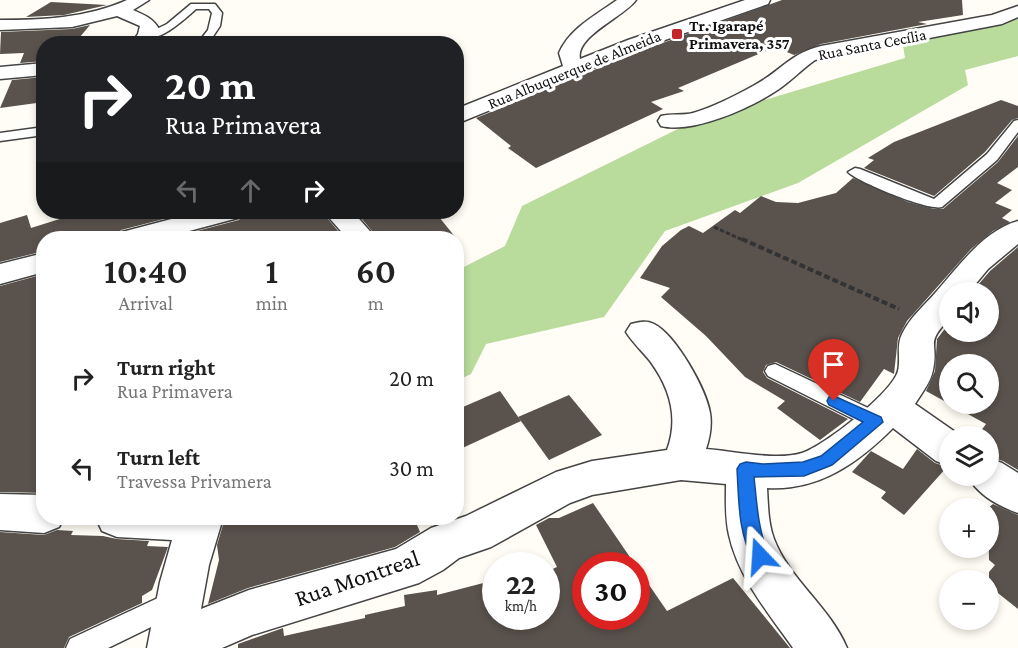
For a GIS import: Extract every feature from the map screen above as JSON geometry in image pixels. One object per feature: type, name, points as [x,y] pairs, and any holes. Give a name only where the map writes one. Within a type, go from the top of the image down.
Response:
[{"type":"street","points":[[0,25],[52,24],[118,10],[141,0]]},
{"type":"street","points":[[575,68],[569,58],[570,49],[582,35],[628,0]]},
{"type":"street","name":"Rua Albuquerque de Almeida","points":[[464,114],[697,21],[762,0]]},
{"type":"street","points":[[993,5],[1017,11]]},
{"type":"street","points":[[118,10],[147,23],[150,29],[146,36]]},
{"type":"street","name":"Rua Santa Cecília","points":[[669,121],[696,120],[759,93],[808,56],[996,20],[1017,11]]},
{"type":"street","points":[[0,73],[36,70]]},
{"type":"street","points":[[158,231],[202,219]]},
{"type":"street","points":[[344,219],[356,231]]},
{"type":"street","points":[[961,282],[977,262],[1018,230]]},
{"type":"street","points":[[0,274],[36,264]]},
{"type":"street","name":"Rua Montreal","points":[[172,646],[249,614],[403,568],[427,556],[447,542],[490,526],[565,487],[592,478],[681,464],[763,471],[804,469],[826,460],[884,414],[916,370],[916,340],[938,311]]},
{"type":"street","points":[[643,332],[665,357],[690,398],[692,432],[681,464]]},
{"type":"street","points":[[884,414],[939,444]]},
{"type":"street","points":[[746,469],[753,543],[767,569],[822,648]]},
{"type":"street","points":[[999,482],[1018,495]]},
{"type":"street","points":[[0,512],[36,514]]},
{"type":"street","points":[[172,646],[179,600],[200,525]]},
{"type":"lane","points":[[151,36],[171,26],[190,8],[201,5],[212,6],[217,13],[217,20],[209,36]]},
{"type":"lane","points":[[855,172],[917,199],[937,204],[989,160],[1018,124]]},
{"type":"lane","points":[[0,137],[36,132]]},
{"type":"lane","points":[[775,371],[884,414]]},
{"type":"lane","points":[[79,648],[179,600]]},
{"type":"path","points":[[714,227],[912,315],[938,311]]},
{"type":"green space","points":[[1018,19],[1018,56],[965,70],[968,85],[798,183],[665,231],[604,317],[486,344],[471,374],[464,377],[464,267],[505,246],[522,206],[694,121],[905,58],[903,45]]},
{"type":"building","points":[[782,0],[962,0],[963,15],[918,22],[927,24],[821,44],[794,55],[777,48],[766,51],[678,88],[684,91],[651,102],[663,109],[536,168],[508,148],[511,146],[476,118],[643,50]]},
{"type":"building","points":[[51,2],[107,5],[64,15],[26,17]]},
{"type":"building","points":[[90,25],[81,36],[36,36],[36,62],[20,63],[24,53],[0,54],[1,32],[72,29]]},
{"type":"building","points":[[36,78],[36,103],[0,108],[12,80]]},
{"type":"building","points":[[1001,100],[1018,106],[1018,118],[1012,120],[985,152],[934,196],[864,168],[874,160],[868,158],[894,142]]},
{"type":"building","points":[[1018,136],[1018,167],[997,183],[1012,190],[995,203],[1012,210],[1002,218],[1010,222],[993,231],[971,249],[942,282],[939,282],[939,285],[907,321],[898,338],[894,374],[884,369],[860,402],[776,362],[766,365],[763,372],[767,378],[848,419],[820,440],[777,408],[785,401],[745,377],[706,336],[661,297],[670,288],[640,278],[662,246],[681,230],[689,226],[703,233],[735,210],[740,213],[761,196],[776,202],[798,203],[836,193],[853,178],[908,202],[943,209],[998,162]]},
{"type":"building","points":[[27,215],[31,228],[60,219],[164,219],[120,231],[36,231],[36,253],[0,262],[0,223]]},
{"type":"building","points":[[328,219],[338,231],[197,231],[239,220]]},
{"type":"building","points":[[362,219],[441,219],[450,231],[372,231]]},
{"type":"building","points":[[1018,247],[1018,470],[999,460],[999,426],[984,426],[986,424],[968,414],[999,414],[999,354],[939,354],[939,398],[926,391],[935,371],[939,336],[939,342],[999,342],[999,282],[981,282]]},
{"type":"building","points":[[36,276],[36,493],[0,492],[0,286]]},
{"type":"building","points":[[500,391],[521,421],[464,447],[464,407]]},
{"type":"building","points":[[569,395],[602,435],[549,460],[518,417]]},
{"type":"building","points":[[917,449],[939,464],[939,476],[904,515],[881,498],[886,492],[852,472],[871,451],[903,469]]},
{"type":"building","points":[[593,503],[627,552],[572,552],[572,630],[650,630],[650,586],[667,611],[733,578],[790,648],[238,648],[238,644],[283,628],[284,636],[365,618],[365,615],[405,606],[404,595],[437,590],[437,595],[482,583],[482,630],[560,630],[560,552],[550,552],[536,525],[549,518],[559,518]]},
{"type":"building","points":[[999,507],[1018,515],[1018,609],[999,594],[999,570],[991,570],[995,565],[989,558],[999,558]]},
{"type":"building","points":[[223,525],[417,525],[420,532],[395,547],[248,588],[208,604],[219,560],[217,545]]},
{"type":"building","points":[[57,530],[73,531],[71,535],[149,541],[147,546],[168,547],[152,590],[142,596],[142,603],[69,637],[64,648],[0,648],[0,532],[44,535]]},
{"type":"place","name":"Tr. Igarapé Primavera, 357","points":[[677,34]]},
{"type":"route","points":[[760,556],[753,543],[750,526],[746,469],[763,471],[804,469],[826,460],[876,422],[834,401]]}]
